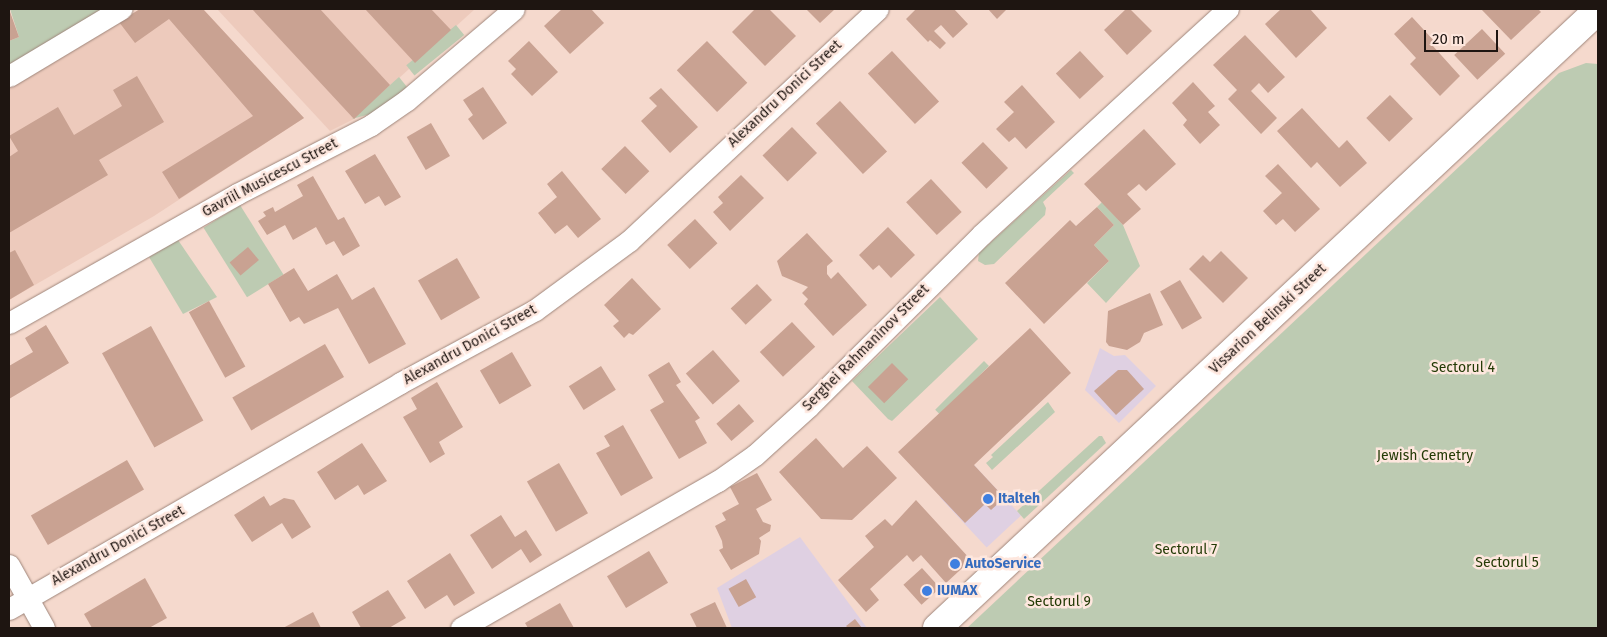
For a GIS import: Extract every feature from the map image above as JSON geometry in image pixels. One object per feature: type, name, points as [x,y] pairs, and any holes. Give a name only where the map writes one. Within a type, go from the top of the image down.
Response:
[{"type":"main road","name":"Vissarion Belinski Street","points":[[937,628],[1598,10]]},
{"type":"street","points":[[9,76],[120,9]]},
{"type":"street","name":"Gavriil Musicescu Street","points":[[9,323],[237,194],[370,126],[407,100],[514,9]]},
{"type":"street","name":"Alexandru Donici Street","points":[[18,603],[400,383],[535,310],[629,241],[878,9]]},
{"type":"street","name":"Serghei Rahmaninov Street","points":[[461,628],[718,481],[755,455],[809,406],[981,235],[1228,9]]},
{"type":"street","points":[[9,565],[18,603],[44,628]]},
{"type":"shaded area","points":[[140,9],[203,9],[304,118],[154,216],[9,300],[9,88]]},
{"type":"shaded area","points":[[217,9],[475,9],[354,119],[330,131]]},
{"type":"shaded area","points":[[1100,348],[1114,356],[1125,355],[1156,386],[1119,423],[1085,390]]},
{"type":"shaded area","points":[[974,465],[1021,515],[987,548],[940,497]]},
{"type":"shaded area","points":[[800,537],[867,628],[732,628],[717,588]]},
{"type":"green space","points":[[10,9],[110,9],[9,66],[9,41],[19,37]]},
{"type":"green space","points":[[456,25],[464,35],[414,75],[406,65]]},
{"type":"green space","name":"Jewish Cemetry","points":[[1586,63],[1598,64],[1598,628],[967,628],[1559,73]]},
{"type":"green space","points":[[399,77],[407,87],[374,113],[352,119]]},
{"type":"green space","points":[[1071,170],[1074,173],[1043,202],[1046,208],[1045,215],[994,264],[985,265],[978,261],[979,253]]},
{"type":"green space","points":[[1102,202],[1123,225],[1140,266],[1106,303],[1087,283],[1109,261],[1094,245],[1114,225],[1097,207]]},
{"type":"green space","points":[[240,205],[283,275],[247,297],[204,228]]},
{"type":"green space","points":[[178,240],[217,297],[183,314],[149,257]]},
{"type":"green space","points":[[940,297],[978,339],[892,421],[852,381]]},
{"type":"green space","points":[[984,361],[989,366],[940,415],[935,410]]},
{"type":"green space","points":[[1048,402],[1055,412],[992,470],[986,463],[993,457],[991,455]]},
{"type":"green space","points":[[1099,436],[1102,436],[1106,443],[1024,519],[1017,511]]},
{"type":"building","points":[[9,9],[19,37],[9,41]]},
{"type":"building","points":[[140,9],[203,9],[304,118],[179,199],[162,172],[253,116],[169,19],[135,43],[119,22]]},
{"type":"building","points":[[252,9],[320,9],[390,85],[354,119]]},
{"type":"building","points":[[365,9],[431,9],[451,30],[415,63]]},
{"type":"building","points":[[562,9],[591,9],[604,23],[570,54],[544,26]]},
{"type":"building","points":[[755,9],[769,9],[796,36],[765,66],[732,32]]},
{"type":"building","points":[[806,9],[835,9],[820,23]]},
{"type":"building","points":[[916,9],[954,9],[968,24],[953,38],[941,25],[934,31],[946,43],[940,49],[930,40],[928,42],[906,19]]},
{"type":"building","points":[[988,9],[1007,9],[997,19]]},
{"type":"building","points":[[1126,9],[1130,9],[1152,31],[1127,55],[1104,30]]},
{"type":"building","points":[[1281,9],[1310,9],[1327,28],[1296,58],[1265,24]]},
{"type":"building","points":[[1481,9],[1538,9],[1541,12],[1511,40]]},
{"type":"building","points":[[1412,17],[1435,42],[1432,45],[1460,76],[1440,96],[1410,64],[1416,58],[1394,34]]},
{"type":"building","points":[[1482,29],[1505,54],[1477,80],[1454,55]]},
{"type":"building","points":[[1245,35],[1285,77],[1268,93],[1259,83],[1251,91],[1277,118],[1261,134],[1228,99],[1237,90],[1213,65]]},
{"type":"building","points":[[529,41],[558,72],[532,96],[511,74],[516,69],[508,61]]},
{"type":"building","points":[[707,41],[747,83],[717,112],[677,70]]},
{"type":"building","points":[[892,51],[939,101],[915,124],[868,74]]},
{"type":"building","points":[[1080,51],[1104,77],[1080,99],[1056,74]]},
{"type":"building","points":[[137,76],[164,122],[99,160],[108,175],[9,233],[9,157],[18,151],[9,136],[58,107],[74,135],[122,106],[113,90]]},
{"type":"building","points":[[1193,82],[1215,106],[1208,112],[1220,125],[1200,144],[1183,125],[1187,120],[1172,103]]},
{"type":"building","points":[[1022,85],[1055,122],[1026,149],[1015,137],[1009,142],[996,129],[1014,112],[1004,102]]},
{"type":"building","points":[[483,87],[507,123],[483,140],[468,119],[473,115],[463,100]]},
{"type":"building","points":[[661,88],[698,127],[670,153],[641,121],[657,106],[649,98]]},
{"type":"building","points":[[1390,95],[1413,119],[1389,142],[1366,118]]},
{"type":"building","points":[[840,101],[887,151],[863,174],[816,124]]},
{"type":"building","points":[[1302,108],[1339,148],[1347,140],[1367,163],[1340,187],[1317,162],[1311,168],[1277,131]]},
{"type":"building","points":[[431,123],[450,156],[426,170],[407,137]]},
{"type":"building","points":[[792,127],[817,153],[788,181],[763,155]]},
{"type":"building","points":[[1144,129],[1176,164],[1146,191],[1139,184],[1127,194],[1141,209],[1123,225],[1084,184]]},
{"type":"building","points":[[983,142],[1008,168],[986,189],[961,163]]},
{"type":"building","points":[[625,146],[649,171],[626,194],[601,169]]},
{"type":"building","points":[[375,154],[401,197],[385,206],[379,196],[365,204],[345,171]]},
{"type":"building","points":[[1278,164],[1320,209],[1295,232],[1283,219],[1276,225],[1263,211],[1282,193],[1265,176]]},
{"type":"building","points":[[562,171],[601,219],[578,238],[567,225],[555,234],[538,213],[557,197],[547,184]]},
{"type":"building","points":[[741,175],[764,198],[730,231],[713,212],[723,203],[718,197]]},
{"type":"building","points":[[313,176],[338,220],[344,217],[360,246],[343,256],[334,241],[326,245],[316,227],[293,240],[285,225],[267,235],[258,221],[266,216],[263,212],[273,207],[275,212],[303,196],[297,185]]},
{"type":"building","points":[[931,179],[962,212],[937,235],[906,202]]},
{"type":"building","points":[[1097,207],[1114,225],[1094,245],[1109,261],[1044,324],[1005,283],[1070,220],[1076,226]]},
{"type":"building","points":[[695,219],[718,243],[690,269],[667,245]]},
{"type":"building","points":[[888,227],[915,255],[891,278],[879,265],[873,270],[859,255]]},
{"type":"building","points":[[807,233],[833,261],[827,266],[827,274],[831,279],[838,272],[867,305],[833,336],[804,304],[808,299],[802,293],[808,287],[782,276],[777,261]]},
{"type":"building","points":[[248,247],[259,260],[241,275],[230,262]]},
{"type":"building","points":[[15,250],[34,285],[9,300],[9,253]]},
{"type":"building","points":[[1221,251],[1248,278],[1223,303],[1189,269],[1203,255],[1210,262]]},
{"type":"building","points":[[457,258],[480,298],[441,320],[418,280]]},
{"type":"building","points":[[294,268],[308,291],[337,274],[352,300],[374,287],[406,344],[369,364],[338,308],[304,324],[299,317],[290,322],[268,284]]},
{"type":"building","points":[[632,278],[661,309],[633,335],[629,333],[624,338],[613,326],[619,321],[604,305]]},
{"type":"building","points":[[1180,280],[1202,318],[1182,330],[1160,292]]},
{"type":"building","points":[[757,284],[772,300],[746,325],[731,309]]},
{"type":"building","points":[[1150,293],[1163,325],[1144,333],[1140,342],[1127,350],[1109,346],[1106,342],[1108,311]]},
{"type":"building","points":[[209,301],[245,367],[225,378],[189,312]]},
{"type":"building","points":[[792,322],[815,347],[783,377],[760,352]]},
{"type":"building","points":[[46,325],[69,363],[9,399],[9,366],[33,352],[25,338]]},
{"type":"building","points":[[151,326],[203,420],[154,448],[102,353]]},
{"type":"building","points":[[1030,328],[1071,373],[974,465],[1001,494],[996,498],[1000,502],[991,510],[985,504],[965,523],[898,452]]},
{"type":"building","points":[[325,344],[344,377],[251,430],[232,398]]},
{"type":"building","points":[[713,350],[740,381],[713,405],[686,374]]},
{"type":"building","points":[[512,352],[532,386],[499,404],[480,371]]},
{"type":"building","points":[[669,362],[681,382],[676,385],[700,418],[695,421],[707,443],[679,459],[650,410],[664,402],[648,375]]},
{"type":"building","points":[[892,363],[908,379],[884,403],[868,387]]},
{"type":"building","points":[[601,366],[616,390],[584,410],[569,386]]},
{"type":"building","points":[[1118,370],[1127,370],[1144,389],[1116,415],[1094,391]]},
{"type":"building","points":[[437,382],[463,427],[439,442],[445,454],[430,463],[403,417],[417,409],[411,398]]},
{"type":"building","points":[[739,404],[754,421],[731,441],[716,424]]},
{"type":"building","points":[[623,425],[653,478],[621,496],[596,453],[610,446],[604,436]]},
{"type":"building","points":[[816,438],[843,468],[867,446],[897,478],[852,520],[821,519],[779,472]]},
{"type":"building","points":[[362,443],[387,481],[364,495],[358,485],[335,500],[317,472]]},
{"type":"building","points":[[127,460],[144,489],[48,545],[31,516]]},
{"type":"building","points":[[559,463],[588,513],[556,532],[527,481]]},
{"type":"building","points":[[757,473],[772,500],[756,509],[763,522],[771,525],[770,531],[759,538],[761,541],[759,554],[731,570],[719,550],[723,548],[722,541],[715,526],[726,520],[722,513],[739,504],[730,487]]},
{"type":"building","points":[[264,496],[270,506],[284,498],[294,500],[311,527],[292,539],[282,523],[252,542],[234,515]]},
{"type":"building","points":[[916,500],[971,560],[946,583],[921,555],[913,562],[907,555],[870,589],[879,600],[866,612],[838,580],[874,547],[865,536],[885,519],[892,526]]},
{"type":"building","points":[[501,515],[515,537],[526,530],[542,555],[530,563],[521,549],[492,569],[470,535]]},
{"type":"building","points":[[649,551],[668,583],[626,608],[607,576]]},
{"type":"building","points":[[450,553],[475,593],[454,606],[447,595],[425,609],[407,581]]},
{"type":"building","points":[[922,568],[940,588],[921,605],[903,585]]},
{"type":"building","points":[[145,578],[167,618],[149,628],[92,628],[84,614]]},
{"type":"building","points":[[746,579],[756,597],[739,607],[729,589]]},
{"type":"building","points":[[388,590],[406,618],[389,628],[361,628],[352,612]]},
{"type":"building","points":[[715,602],[727,628],[697,628],[690,614]]},
{"type":"building","points":[[560,603],[574,628],[528,628],[525,623]]},
{"type":"building","points":[[313,612],[321,628],[283,628]]},
{"type":"building","points":[[855,619],[862,628],[848,628],[846,626]]},
{"type":"place","name":"Italteh","points":[[988,499]]},
{"type":"place","name":"AutoService","points":[[955,564]]},
{"type":"place","name":"IUMAX","points":[[927,591]]},
{"type":"park label","name":"Sectorul 4","points":[[1463,368]]},
{"type":"park label","name":"Sectorul 7","points":[[1186,550]]},
{"type":"park label","name":"Sectorul 5","points":[[1507,563]]},
{"type":"park label","name":"Sectorul 9","points":[[1059,602]]}]
